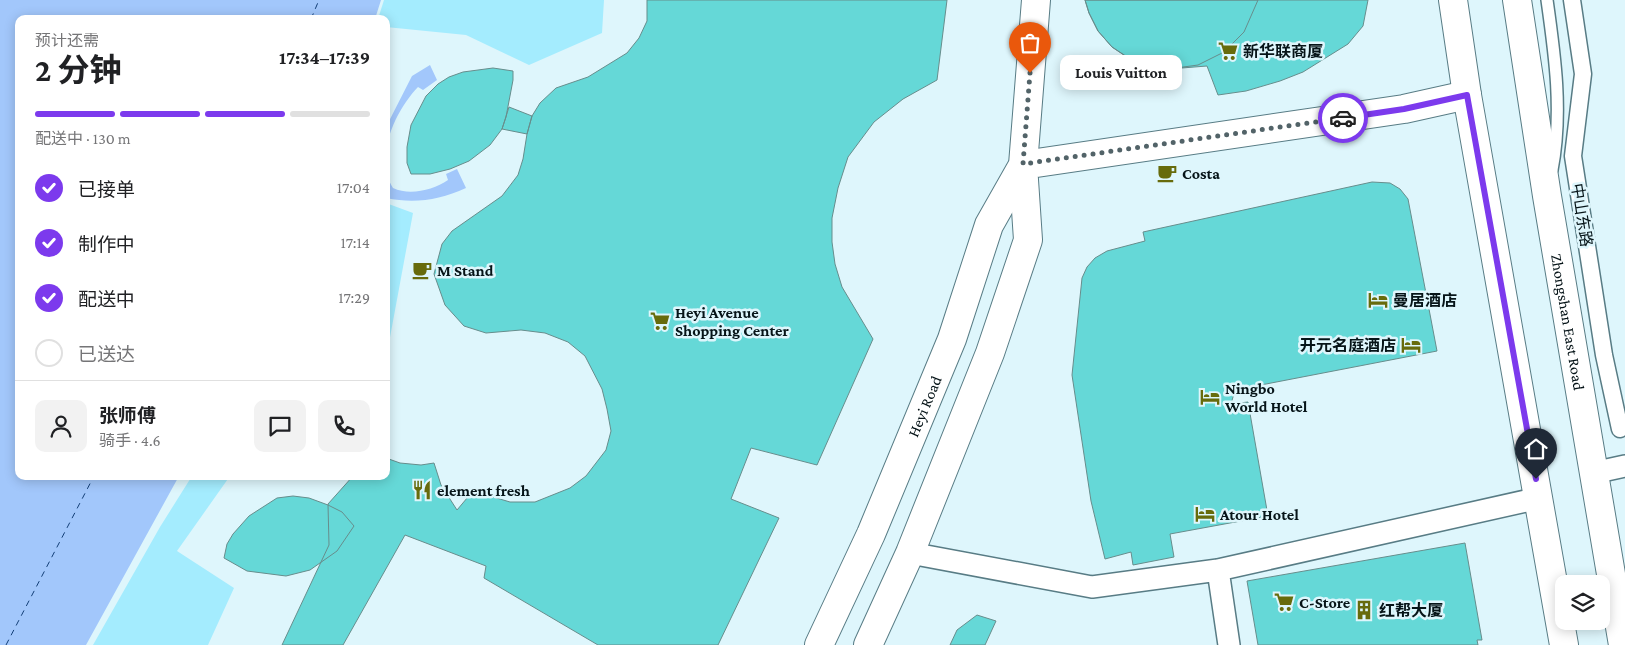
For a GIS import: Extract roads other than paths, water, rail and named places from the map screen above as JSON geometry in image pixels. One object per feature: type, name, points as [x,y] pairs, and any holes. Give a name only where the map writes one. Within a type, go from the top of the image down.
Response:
[{"type":"main road","name":"Heyi Road","points":[[868,645],[910,553],[990,353],[1028,240],[1023,164],[1036,0]]},
{"type":"main road","points":[[1453,0],[1467,95],[1564,645]]},
{"type":"main road","name":"Zhongshan East Road","points":[[1517,0],[1547,196],[1623,645]]},
{"type":"main road","points":[[1023,164],[1404,109],[1467,95]]},
{"type":"main road","name":"Heyi Road","points":[[819,645],[871,534],[952,339],[989,225],[1023,164]]},
{"type":"street","name":"中山东路","points":[[1572,0],[1583,74],[1573,156],[1604,355],[1620,429]]},
{"type":"street","points":[[1593,473],[1625,466]]},
{"type":"street","points":[[910,553],[1092,587],[1218,570],[1539,498]]},
{"type":"street","points":[[1218,570],[1228,645]]},
{"type":"lane","points":[[1546,0],[1555,56],[1558,120],[1555,155],[1547,196]]},
{"type":"place","name":"新华联商厦","points":[[1228,51]]},
{"type":"place","name":"Louis Vuitton","points":[[1030,73]]},
{"type":"place","name":"Costa","points":[[1167,173]]},
{"type":"place","name":"M Stand","points":[[422,270]]},
{"type":"place","name":"曼居酒店","points":[[1378,300]]},
{"type":"place","name":"Heyi Avenue Shopping Center","points":[[660,321]]},
{"type":"place","name":"开元名庭酒店","points":[[1411,345]]},
{"type":"place","name":"Ningbo World Hotel","points":[[1210,397]]},
{"type":"place","name":"element fresh","points":[[422,490]]},
{"type":"place","name":"Atour Hotel","points":[[1205,514]]},
{"type":"place","name":"C-Store","points":[[1284,602]]},
{"type":"place","name":"红帮大厦","points":[[1364,610]]}]
